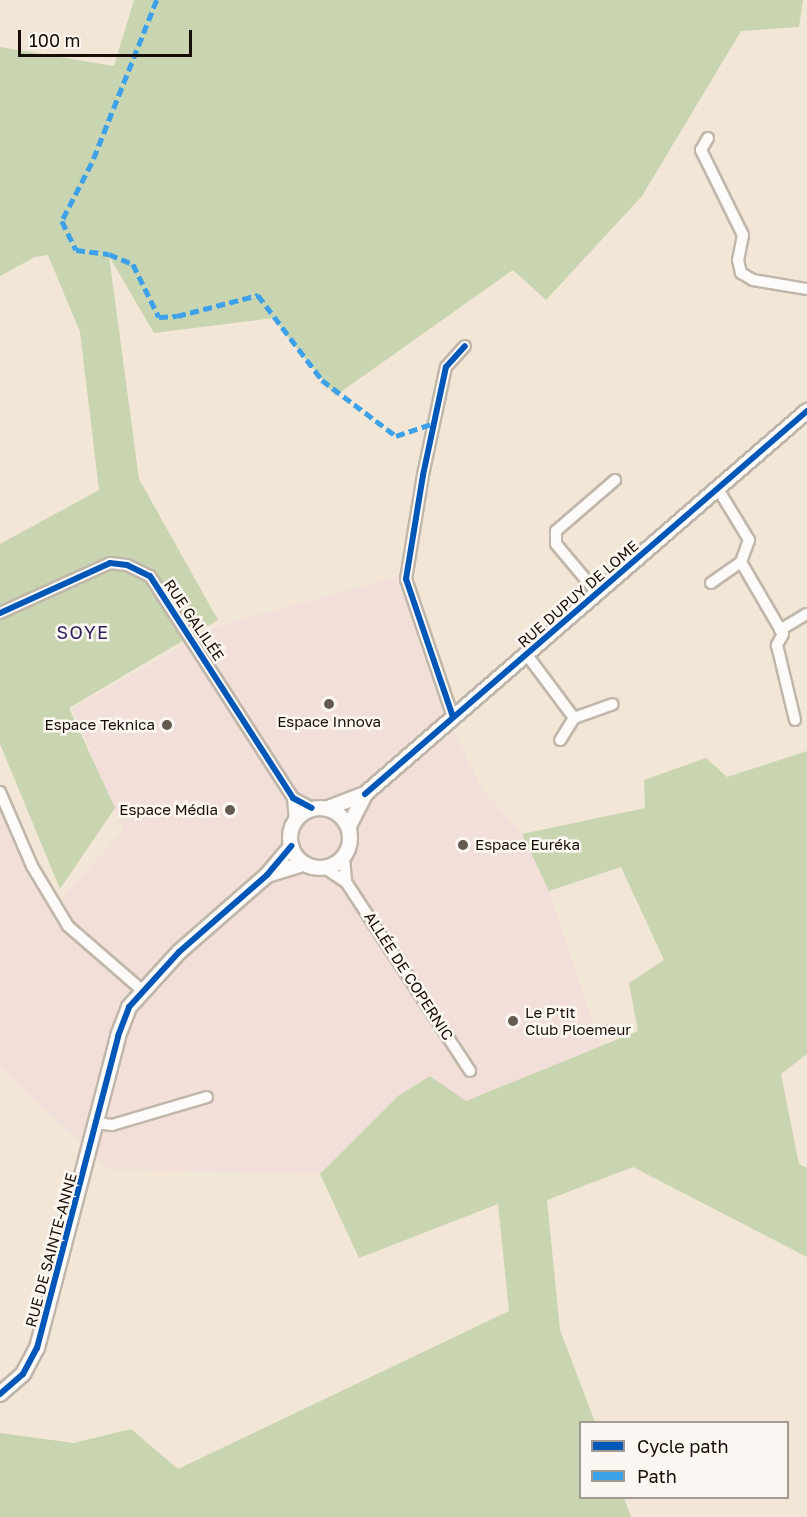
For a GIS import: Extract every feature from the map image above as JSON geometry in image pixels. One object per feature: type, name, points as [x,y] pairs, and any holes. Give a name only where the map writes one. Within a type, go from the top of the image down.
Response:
[{"type":"street","points":[[708,138],[701,150],[743,236],[738,260],[741,273],[753,280],[807,289]]},
{"type":"street","points":[[453,717],[406,579],[423,475],[446,366],[465,346]]},
{"type":"street","name":"RUE DUPUY DE LOME","points":[[328,808],[365,794],[807,411]]},
{"type":"street","points":[[598,594],[556,544],[556,531],[615,480]]},
{"type":"street","points":[[711,583],[741,562],[749,540],[718,489]]},
{"type":"street","points":[[741,562],[783,634],[777,645],[795,720]]},
{"type":"street","name":"RUE GALILÉE","points":[[0,613],[110,563],[127,566],[150,576],[293,798],[296,820]]},
{"type":"street","points":[[780,630],[807,614]]},
{"type":"street","points":[[526,654],[574,718]]},
{"type":"street","points":[[560,740],[574,718],[613,704]]},
{"type":"street","points":[[0,792],[32,866],[68,926],[142,990]]},
{"type":"street","name":"RUE DUPUY DE LOME","points":[[349,826],[365,794]]},
{"type":"street","name":"RUE GALILÉE","points":[[293,798],[312,808]]},
{"type":"street","points":[[312,808],[328,808],[339,814],[349,826],[350,841],[344,858],[325,868],[303,864],[291,846],[291,828],[296,820],[312,808]]},
{"type":"street","name":"RUE DE SAINTE-ANNE","points":[[0,1394],[23,1374],[37,1348],[118,1036],[129,1006],[179,952],[267,875],[291,846]]},
{"type":"street","name":"ALLÉE DE COPERNIC","points":[[344,858],[346,882]]},
{"type":"street","name":"RUE DE SAINTE-ANNE","points":[[267,875],[303,864]]},
{"type":"street","name":"ALLÉE DE COPERNIC","points":[[325,868],[346,882],[470,1071]]},
{"type":"street","points":[[96,1123],[112,1125],[207,1097]]},
{"type":"shaded area","points":[[397,577],[439,701],[483,790],[522,834],[549,891],[601,1047],[466,1101],[398,1096],[320,1174],[108,1169],[0,1067],[0,800],[54,906],[124,830],[72,708],[218,626]]},
{"type":"green space","points":[[134,0],[803,0],[799,27],[741,31],[642,196],[546,300],[513,270],[335,396],[273,318],[154,333],[109,256],[139,479],[218,620],[69,708],[115,808],[60,889],[0,744],[0,544],[99,490],[80,332],[48,255],[35,257],[0,276],[0,47],[114,66]]},
{"type":"green space","points":[[807,751],[807,1054],[781,1074],[799,1164],[807,1168],[807,1257],[633,1167],[547,1200],[560,1330],[595,1421],[579,1421],[579,1499],[624,1499],[631,1517],[0,1517],[0,1433],[74,1443],[131,1429],[178,1469],[509,1311],[498,1204],[359,1258],[320,1174],[398,1096],[430,1076],[466,1101],[638,1031],[629,983],[664,960],[621,867],[549,891],[522,834],[645,808],[644,780],[706,758],[727,777]]},
{"type":"marked path","points":[[157,0],[92,163],[62,221],[76,250],[109,254],[133,264],[159,317],[177,316],[258,295],[322,380],[396,436],[434,423]]},
{"type":"cycle path","points":[[453,717],[406,579],[423,475],[446,367],[465,346]]},
{"type":"cycle path","points":[[365,794],[807,411]]},
{"type":"cycle path","points":[[0,613],[110,563],[127,565],[150,576],[293,798],[312,808]]},
{"type":"cycle path","points":[[0,1394],[23,1374],[37,1348],[118,1036],[129,1007],[179,952],[267,875],[291,846]]},
{"type":"place","name":"Espace Innova","points":[[329,704]]},
{"type":"place","name":"Espace Teknica","points":[[167,725]]},
{"type":"place","name":"Espace Média","points":[[230,810]]},
{"type":"place","name":"Espace Euréka","points":[[463,845]]},
{"type":"place","name":"Le P'tit Club Ploemeur","points":[[513,1021]]},
{"type":"district","name":"SOYE","points":[[83,632]]}]
